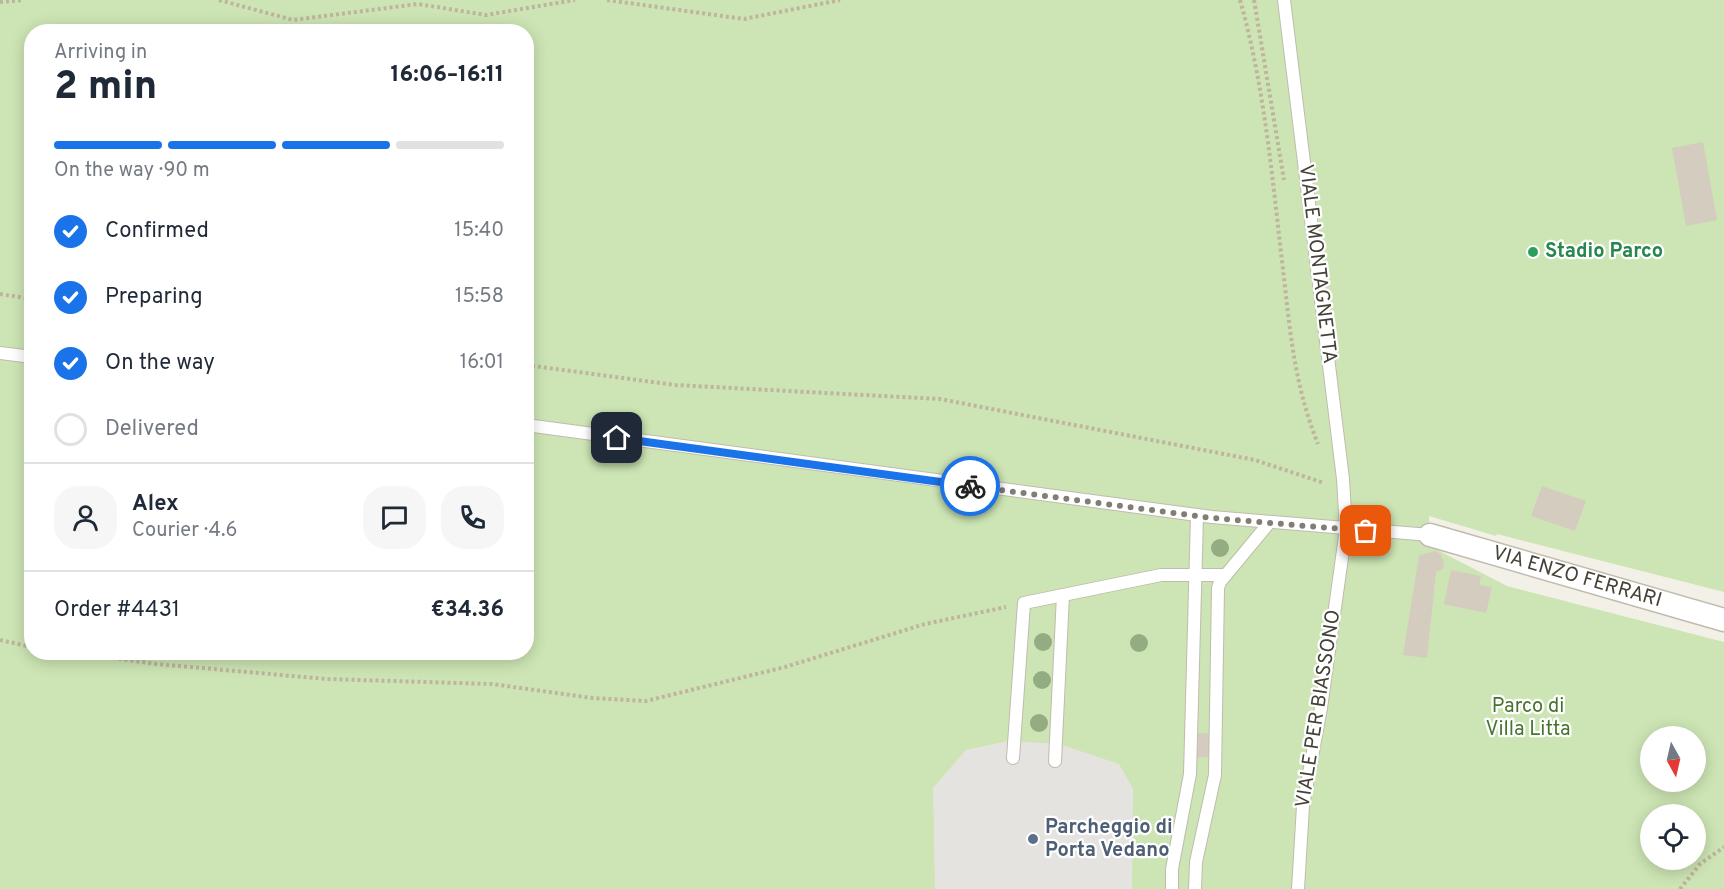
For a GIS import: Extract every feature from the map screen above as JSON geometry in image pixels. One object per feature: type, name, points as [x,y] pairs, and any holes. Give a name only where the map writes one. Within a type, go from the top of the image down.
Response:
[{"type":"street","name":"VIA ENZO FERRARI","points":[[1430,535],[1724,620]]},
{"type":"lane","name":"VIALE MONTAGNETTA","points":[[1284,0],[1344,479],[1346,529]]},
{"type":"lane","points":[[0,353],[24,356]]},
{"type":"lane","points":[[534,426],[1197,516],[1430,535]]},
{"type":"lane","points":[[1172,889],[1172,869],[1190,774],[1197,516]]},
{"type":"lane","points":[[1195,889],[1196,862],[1215,775],[1218,588],[1269,523]]},
{"type":"lane","name":"VIALE PER BIASSONO","points":[[1298,889],[1303,806],[1321,708],[1346,529]]},
{"type":"lane","points":[[1013,758],[1024,603],[1161,575],[1226,575]]},
{"type":"lane","points":[[1055,761],[1063,595]]},
{"type":"path","points":[[0,2],[24,0]]},
{"type":"path","points":[[219,0],[293,20],[418,4],[486,15],[575,0]]},
{"type":"path","points":[[607,0],[744,19],[840,0]]},
{"type":"path","points":[[1240,0],[1250,34],[1267,147],[1289,336],[1303,407],[1319,447]]},
{"type":"path","points":[[0,294],[24,297]]},
{"type":"path","points":[[534,366],[675,384],[940,399],[1255,460],[1335,487]]},
{"type":"path","points":[[128,660],[326,679],[492,684],[592,698],[646,701],[785,667],[926,624],[1024,603]]},
{"type":"path","points":[[0,640],[24,644]]},
{"type":"path","points":[[1680,889],[1700,864],[1724,847]]},
{"type":"green space","name":"Parco di Villa Litta","points":[[0,0],[1724,0],[1724,592],[1497,534],[1496,536],[1429,516],[1430,535],[1426,544],[1507,586],[1724,642],[1724,889],[0,889]]},
{"type":"shaded area","name":"Parcheggio di Porta Vedano","points":[[1008,741],[1059,744],[1119,764],[1133,789],[1132,889],[935,889],[933,788],[966,750]]},
{"type":"building","points":[[1703,142],[1717,220],[1686,226],[1672,148]]},
{"type":"building","points":[[1542,486],[1586,501],[1575,531],[1531,516]]},
{"type":"building","points":[[1436,551],[1441,555],[1444,563],[1443,569],[1436,572],[1427,658],[1403,655],[1419,555]]},
{"type":"building","points":[[1451,570],[1481,576],[1479,585],[1492,587],[1486,613],[1444,604]]},
{"type":"building","points":[[1198,733],[1215,734],[1214,758],[1197,757]]},
{"type":"way so far","points":[[970,486],[1212,518],[1366,531]]},
{"type":"place","name":"Stadio Parco","points":[[1533,252]]},
{"type":"place","name":"Parcheggio di Porta Vedano","points":[[1033,839]]},
{"type":"route","points":[[617,438],[970,486]]}]
